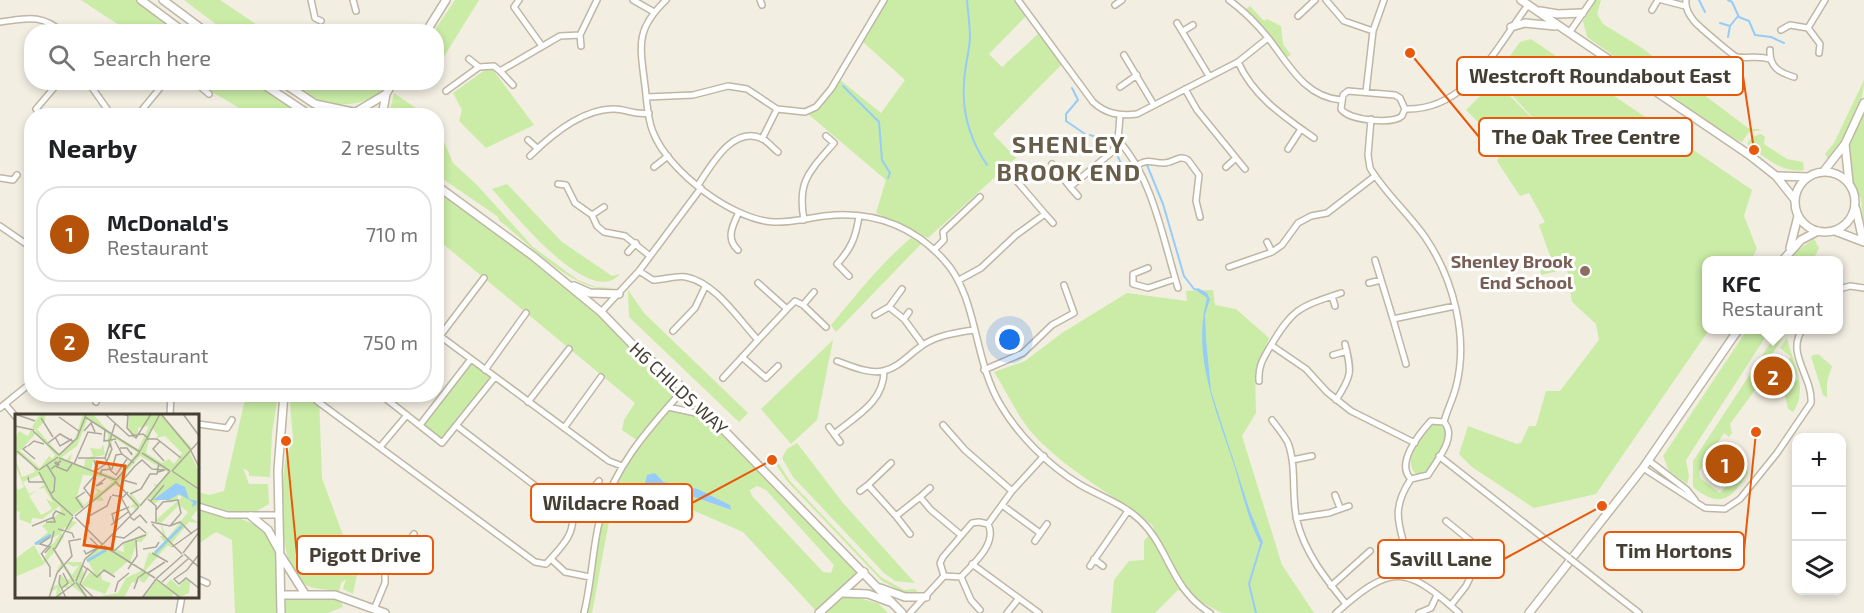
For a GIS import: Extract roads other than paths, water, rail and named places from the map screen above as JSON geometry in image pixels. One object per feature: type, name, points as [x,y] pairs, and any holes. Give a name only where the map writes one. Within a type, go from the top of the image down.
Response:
[{"type":"street","points":[[141,0],[173,24]]},
{"type":"street","points":[[163,0],[195,24]]},
{"type":"street","points":[[310,0],[315,20]]},
{"type":"street","points":[[431,24],[446,0]]},
{"type":"street","points":[[510,13],[519,0]]},
{"type":"street","points":[[581,46],[580,35],[597,0]]},
{"type":"street","points":[[633,0],[654,12]]},
{"type":"street","points":[[666,0],[644,26],[641,48],[652,131],[668,156],[699,187],[738,214],[774,222],[834,215],[879,218],[901,226],[935,249],[959,280],[967,297],[984,369],[999,402],[1015,428],[1044,456],[1080,485],[1128,511],[1141,521],[1183,590],[1210,613]]},
{"type":"street","points":[[647,97],[693,95],[728,86],[747,89],[777,109],[799,112],[816,106],[831,89],[884,0]]},
{"type":"street","points":[[1018,0],[1093,102],[1103,110],[1120,116],[1137,114],[1238,62],[1268,38]]},
{"type":"street","points":[[1115,5],[1122,0]]},
{"type":"street","points":[[1229,0],[1242,10],[1268,38],[1299,78],[1312,90],[1328,98],[1341,100]]},
{"type":"street","points":[[1298,16],[1316,0]]},
{"type":"street","points":[[1326,0],[1344,21],[1373,30]]},
{"type":"street","points":[[1366,92],[1373,30],[1384,0]]},
{"type":"street","points":[[1521,0],[1748,154],[1776,176],[1795,200]]},
{"type":"street","points":[[1569,33],[1592,0]]},
{"type":"street","points":[[1652,10],[1660,0],[1686,3],[1694,22],[1713,36],[1728,52],[1738,57],[1755,55],[1769,59],[1779,72],[1794,77]]},
{"type":"street","points":[[1808,28],[1825,0]]},
{"type":"street","points":[[347,6],[354,2],[356,11]]},
{"type":"street","points":[[1405,109],[1427,108],[1459,93],[1470,84],[1528,5]]},
{"type":"street","points":[[514,7],[542,46]]},
{"type":"street","points":[[1537,11],[1558,14],[1582,13]]},
{"type":"street","points":[[0,22],[35,17],[52,24]]},
{"type":"street","points":[[1177,23],[1209,76]]},
{"type":"street","points":[[1511,27],[1525,23],[1558,26]]},
{"type":"street","points":[[1183,31],[1192,25]]},
{"type":"street","points":[[1781,30],[1790,25],[1808,28],[1820,44],[1819,53]]},
{"type":"street","points":[[500,71],[560,36],[580,35]]},
{"type":"street","points":[[1769,59],[1770,50]]},
{"type":"street","points":[[1124,55],[1154,105]]},
{"type":"street","points":[[469,59],[479,67]]},
{"type":"street","points":[[1238,62],[1256,93],[1314,138]]},
{"type":"street","points":[[446,92],[479,67],[494,66],[513,86]]},
{"type":"street","points":[[1775,78],[1779,72]]},
{"type":"street","points":[[1120,87],[1137,75]]},
{"type":"street","points":[[1185,89],[1197,110],[1245,169]]},
{"type":"street","points":[[35,108],[51,90]]},
{"type":"street","points":[[94,90],[106,108]]},
{"type":"street","points":[[144,108],[158,90]]},
{"type":"street","points":[[204,90],[209,94]]},
{"type":"street","points":[[272,90],[299,108]]},
{"type":"street","points":[[294,90],[315,104],[335,108]]},
{"type":"street","points":[[383,108],[388,90]]},
{"type":"street","points":[[1348,91],[1395,95],[1405,109],[1398,120],[1371,119],[1344,114],[1341,109],[1341,100],[1348,91]]},
{"type":"street","points":[[362,108],[386,94]]},
{"type":"street","points":[[1824,171],[1845,144],[1864,103]]},
{"type":"street","points":[[530,156],[537,148],[582,117],[615,108],[638,115],[649,113]]},
{"type":"street","points":[[762,139],[777,109]]},
{"type":"street","points":[[1070,187],[1112,152],[1118,140],[1120,116]]},
{"type":"street","points":[[1371,119],[1368,155],[1370,168],[1425,236],[1442,269],[1455,306],[1460,349],[1456,385],[1444,422],[1449,433],[1428,475],[1411,479],[1400,498],[1397,513],[1398,526],[1409,560],[1407,576]]},
{"type":"street","points":[[1288,149],[1301,129]]},
{"type":"street","points":[[826,136],[841,148]]},
{"type":"street","points":[[601,312],[639,271],[699,187],[720,153],[739,138],[762,139],[778,152]]},
{"type":"street","points":[[528,140],[537,148]]},
{"type":"street","points":[[1118,140],[1136,166],[1149,195],[1178,288]]},
{"type":"street","points":[[804,220],[800,197],[802,184],[834,143]]},
{"type":"street","points":[[1845,144],[1845,163],[1864,242]]},
{"type":"street","points":[[654,167],[668,156]]},
{"type":"street","points":[[1136,166],[1148,160],[1166,163],[1180,158],[1188,160],[1199,175],[1196,201],[1200,217]]},
{"type":"street","points":[[1226,167],[1236,158]]},
{"type":"street","points":[[1052,164],[1078,196]]},
{"type":"street","points":[[1776,176],[1808,177],[1824,171],[1835,173],[1849,182]]},
{"type":"street","points":[[1229,267],[1272,252],[1282,245],[1298,223],[1311,216],[1327,213],[1375,176]]},
{"type":"street","points":[[1786,256],[1790,249],[1798,216],[1795,200],[1799,187],[1808,177]]},
{"type":"street","points":[[0,178],[15,178],[14,187]]},
{"type":"street","points":[[1015,179],[1053,223]]},
{"type":"street","points":[[558,184],[566,185],[575,203],[592,216],[597,226],[604,232],[625,236],[650,256]]},
{"type":"street","name":"H6 CHILDS WAY","points":[[444,191],[601,312],[631,343],[684,389],[902,613]]},
{"type":"street","points":[[935,249],[944,240],[943,232],[980,197]]},
{"type":"street","points":[[1835,231],[1850,219],[1856,206]]},
{"type":"street","points":[[592,216],[604,207]]},
{"type":"street","points":[[738,214],[730,232],[732,244],[738,250]]},
{"type":"street","points":[[959,280],[981,268],[1016,235],[1046,214]]},
{"type":"street","points":[[849,276],[834,262],[853,243],[859,216]]},
{"type":"street","points":[[1798,216],[1806,226],[1818,231],[1835,231],[1864,242]]},
{"type":"street","points":[[0,226],[24,241]]},
{"type":"street","points":[[1790,249],[1818,231]]},
{"type":"street","points":[[1267,242],[1272,252]]},
{"type":"street","points":[[628,252],[636,243]]},
{"type":"street","points":[[724,249],[732,244]]},
{"type":"street","points":[[1375,260],[1406,364]]},
{"type":"street","points":[[1148,268],[1133,274],[1133,284],[1148,288],[1175,279]]},
{"type":"street","points":[[639,271],[653,280],[684,276],[705,287],[718,296],[758,340]]},
{"type":"street","points":[[444,327],[484,278]]},
{"type":"street","points":[[1369,283],[1381,280]]},
{"type":"street","points":[[566,283],[590,293],[619,294]]},
{"type":"street","points":[[758,283],[787,309]]},
{"type":"street","points":[[984,369],[1023,353],[1052,325],[1074,312],[1064,285]]},
{"type":"street","points":[[1843,288],[1850,286],[1864,288]]},
{"type":"street","points":[[673,331],[694,308],[705,287]]},
{"type":"street","points":[[875,315],[889,307],[902,289]]},
{"type":"street","points":[[803,305],[814,292]]},
{"type":"street","points":[[1259,381],[1258,368],[1286,320],[1299,308],[1341,293]]},
{"type":"street","points":[[1332,296],[1335,306]]},
{"type":"street","points":[[723,378],[795,302],[803,305],[826,327]]},
{"type":"street","points":[[1393,320],[1455,306]]},
{"type":"street","points":[[889,307],[904,319],[923,345]]},
{"type":"street","points":[[904,319],[909,312]]},
{"type":"street","points":[[485,370],[526,313]]},
{"type":"street","points":[[684,320],[690,324]]},
{"type":"street","points":[[837,362],[865,370],[884,371],[899,364],[923,345],[946,335],[973,330]]},
{"type":"street","points":[[1529,613],[1648,460],[1735,334]]},
{"type":"street","points":[[1642,468],[1712,510],[1725,509],[1733,505],[1777,453],[1806,413],[1812,394],[1796,347],[1801,334]]},
{"type":"street","points":[[444,339],[609,461],[622,466]]},
{"type":"street","points":[[1271,345],[1306,369],[1336,400],[1359,415],[1415,443]]},
{"type":"street","points":[[528,402],[569,348]]},
{"type":"street","points":[[1333,355],[1346,348],[1351,367],[1350,380],[1336,400]]},
{"type":"street","points":[[742,357],[766,378],[777,366]]},
{"type":"street","points":[[444,394],[471,359]]},
{"type":"street","points":[[834,434],[876,400],[884,385],[884,371]]},
{"type":"street","points":[[390,402],[442,443],[495,377]]},
{"type":"street","points":[[564,428],[601,377]]},
{"type":"street","points":[[15,416],[3,406],[24,389]]},
{"type":"street","points":[[584,613],[603,510],[622,466],[638,441],[684,389]]},
{"type":"street","points":[[281,613],[278,470],[283,402]]},
{"type":"street","points":[[318,402],[535,562],[546,564],[570,536],[574,526],[572,514],[457,426]]},
{"type":"street","points":[[420,425],[438,402]]},
{"type":"street","points":[[668,406],[711,416]]},
{"type":"street","points":[[380,447],[406,415]]},
{"type":"street","points":[[200,424],[227,428],[232,420]]},
{"type":"street","points":[[1272,420],[1287,441],[1292,460],[1296,518],[1302,540],[1331,586],[1346,604]]},
{"type":"street","points":[[1411,479],[1404,467],[1415,443],[1431,421],[1444,422]]},
{"type":"street","points":[[943,425],[965,450],[1012,491]]},
{"type":"street","points":[[829,428],[840,442]]},
{"type":"street","points":[[961,577],[991,537],[988,524],[1012,491],[1044,456]]},
{"type":"street","points":[[1292,460],[1312,456]]},
{"type":"street","points":[[1439,456],[1639,613]]},
{"type":"street","points":[[1648,460],[1687,490],[1696,502]]},
{"type":"street","points":[[860,491],[891,463]]},
{"type":"street","points":[[572,514],[599,481]]},
{"type":"street","points":[[868,485],[910,534]]},
{"type":"street","points":[[896,516],[930,488]]},
{"type":"street","points":[[1335,495],[1340,508]]},
{"type":"street","points":[[920,497],[931,510],[961,535]]},
{"type":"street","points":[[1002,505],[1040,533]]},
{"type":"street","points":[[1296,518],[1349,506]]},
{"type":"street","points":[[200,507],[211,512],[251,516],[278,514]]},
{"type":"street","points":[[1090,566],[1128,511]]},
{"type":"street","points":[[251,516],[267,530],[305,594]]},
{"type":"street","points":[[1446,521],[1492,558]]},
{"type":"street","points":[[944,576],[940,563],[961,535],[972,523],[988,524]]},
{"type":"street","points":[[1035,541],[1047,524]]},
{"type":"street","points":[[1448,535],[1454,528]]},
{"type":"street","points":[[375,608],[385,583],[385,574],[414,534]]},
{"type":"street","points":[[1331,586],[1370,551]]},
{"type":"street","points":[[1451,605],[1466,586],[1483,551]]},
{"type":"street","points":[[551,559],[565,572],[590,577]]},
{"type":"street","points":[[1094,559],[1103,566]]},
{"type":"street","points":[[972,564],[1039,613]]},
{"type":"street","points":[[819,613],[864,572]]},
{"type":"street","points":[[944,576],[961,577]]},
{"type":"street","points":[[910,613],[944,576]]},
{"type":"street","points":[[1336,613],[1382,578],[1407,576],[1418,580],[1459,613]]},
{"type":"street","points":[[961,577],[971,600],[980,610]]},
{"type":"street","points":[[200,578],[207,583]]},
{"type":"street","points":[[878,588],[905,597],[926,597]]},
{"type":"street","points":[[843,593],[868,594],[892,603]]},
{"type":"street","points":[[282,596],[305,594],[335,596],[385,613]]},
{"type":"street","points":[[1419,613],[1431,608],[1437,595]]},
{"type":"street","points":[[179,613],[182,598]]},
{"type":"street","points":[[1007,613],[1019,598]]},
{"type":"water","points":[[1198,288],[1207,293],[1210,299],[1205,315],[1211,391],[1250,511],[1263,542],[1262,546],[1250,519],[1214,406],[1204,363],[1202,342],[1203,320],[1207,298],[1196,290]]},
{"type":"water","points":[[655,473],[664,482],[698,489],[730,505],[731,510],[694,497],[685,489],[664,484],[646,493],[630,507],[630,500],[643,491],[647,475]]},
{"type":"waterway","points":[[967,0],[970,38],[964,79],[964,106],[972,137],[987,165]]},
{"type":"waterway","points":[[1699,0],[1705,12]]},
{"type":"waterway","points":[[1728,0],[1732,2],[1739,17],[1749,21],[1755,35],[1771,37],[1784,43]]},
{"type":"waterway","points":[[1720,23],[1730,26],[1738,16]]},
{"type":"waterway","points":[[1728,37],[1730,26]]},
{"type":"waterway","points":[[843,86],[879,122],[882,160],[890,173],[888,178]]},
{"type":"waterway","points":[[1072,88],[1078,100],[1066,114],[1066,121],[1085,134]]},
{"type":"waterway","points":[[1090,135],[1107,141]]},
{"type":"waterway","points":[[1118,157],[1128,177]]},
{"type":"waterway","points":[[1147,165],[1163,204],[1184,276],[1194,289],[1198,290]]},
{"type":"waterway","points":[[1256,613],[1249,584],[1261,544]]},
{"type":"place","name":"The Oak Tree Centre","points":[[1410,53]]},
{"type":"place","name":"Westcroft Roundabout East","points":[[1754,150]]},
{"type":"place","name":"Shenley Brook End School","points":[[1585,271]]},
{"type":"place","name":"KFC","points":[[1773,376]]},
{"type":"place","name":"Tim Hortons","points":[[1756,432]]},
{"type":"place","name":"Pigott Drive","points":[[286,441]]},
{"type":"place","name":"Wildacre Road","points":[[772,460]]},
{"type":"place","name":"McDonald's","points":[[1725,464]]},
{"type":"place","name":"Savill Lane","points":[[1602,506]]},
{"type":"district","name":"SHENLEY BROOK END","points":[[1069,157]]}]
